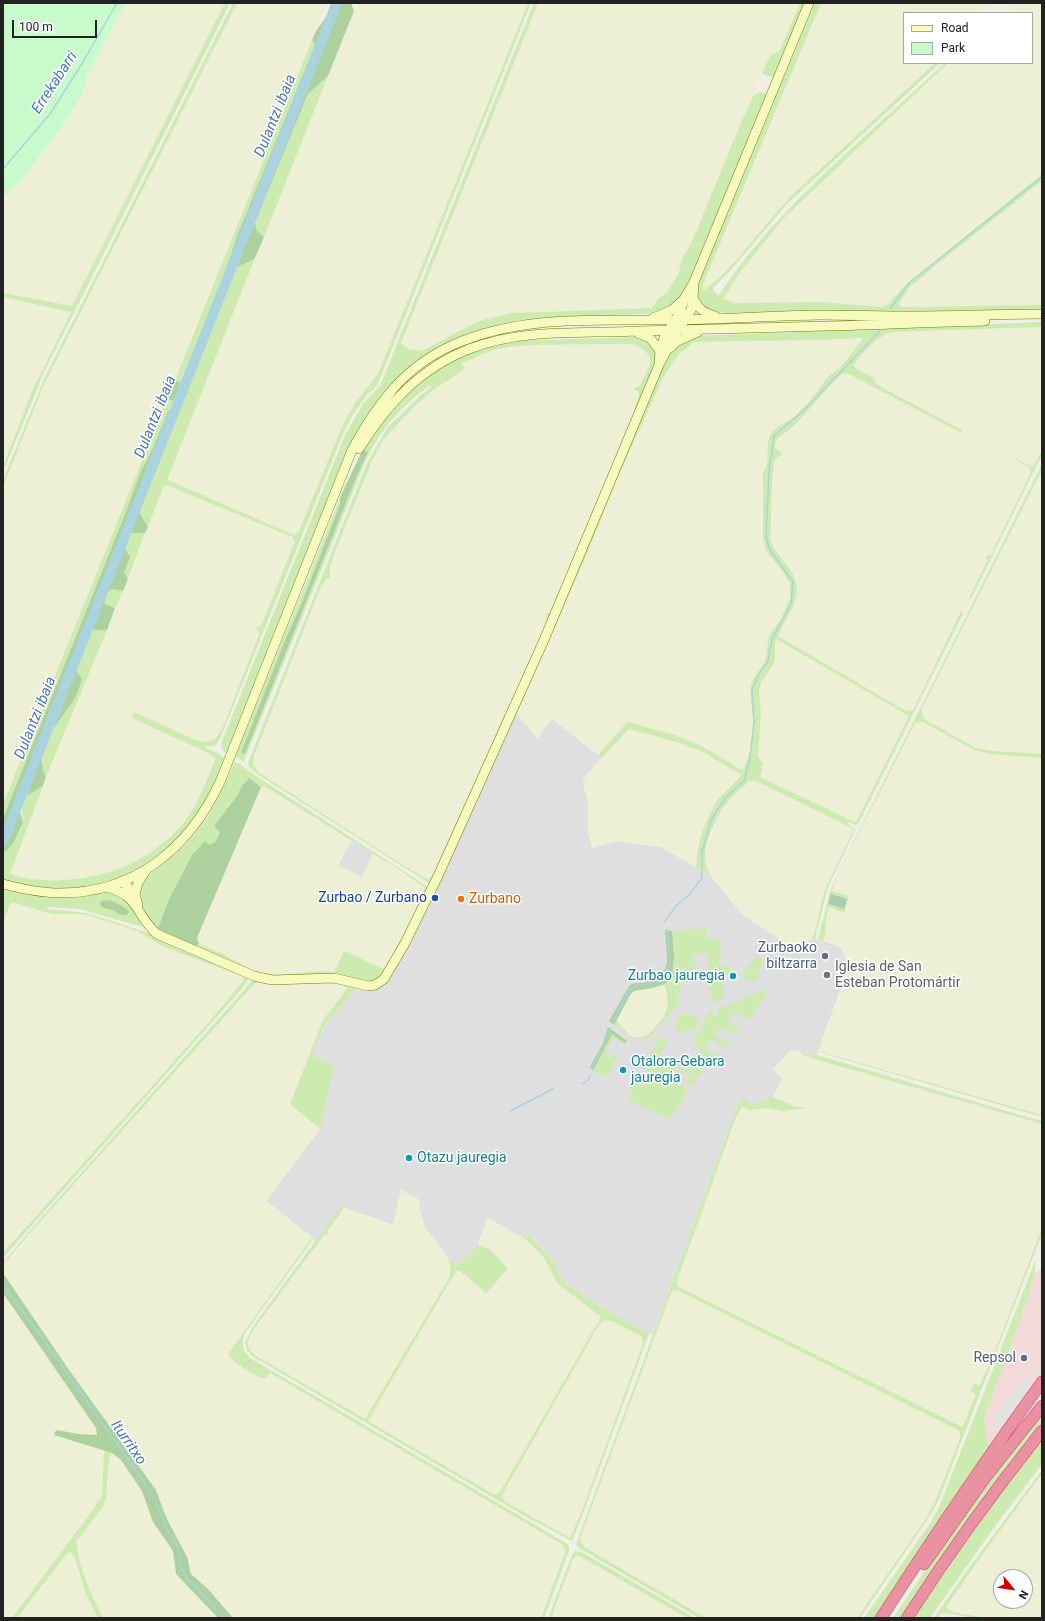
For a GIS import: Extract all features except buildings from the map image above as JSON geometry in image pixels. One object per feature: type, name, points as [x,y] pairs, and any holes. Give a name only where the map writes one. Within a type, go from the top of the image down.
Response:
[{"type":"highway","points":[[881,1618],[986,1460],[1042,1382]]},
{"type":"highway","points":[[889,1618],[925,1562],[984,1479],[1042,1406]]},
{"type":"highway","points":[[907,1618],[938,1571],[994,1493],[1042,1431]]},
{"type":"main road","points":[[106,886],[123,892],[130,898],[147,923],[157,934],[254,976],[272,980],[334,978],[368,986],[375,985],[384,979],[404,945],[438,876],[544,640],[659,365],[670,334],[681,320],[694,282],[809,3]]},
{"type":"main road","points":[[689,298],[703,312],[724,318]]},
{"type":"main road","points":[[646,320],[672,310],[689,298]]},
{"type":"main road","points":[[3,884],[30,890],[60,893],[83,891],[106,886],[122,881],[146,870],[169,853],[187,836],[213,798],[336,494],[352,450],[366,424],[385,396],[400,380],[421,363],[451,345],[483,333],[530,324],[550,322],[681,320],[820,315],[1042,314]]},
{"type":"main road","points":[[664,351],[690,334],[709,329],[1042,319]]},
{"type":"main road","points":[[646,320],[662,323],[670,334]]},
{"type":"main road","points":[[681,320],[709,329]]},
{"type":"main road","points":[[336,494],[358,451],[383,414],[403,391],[423,374],[447,359],[469,349],[499,340],[513,338],[562,333],[632,332],[670,334]]},
{"type":"main road","points":[[632,332],[650,338],[664,351]]},
{"type":"main road","points":[[139,910],[135,894],[138,883],[146,870]]},
{"type":"main road","points":[[122,881],[135,894]]},
{"type":"shaded area","points":[[511,707],[537,738],[552,719],[602,758],[586,775],[583,783],[588,802],[588,832],[592,848],[617,841],[661,847],[711,876],[742,914],[791,947],[815,938],[841,947],[845,956],[847,965],[843,982],[817,1055],[790,1050],[782,1079],[773,1097],[751,1105],[737,1106],[653,1334],[649,1334],[588,1299],[562,1280],[555,1263],[529,1234],[525,1239],[488,1218],[478,1245],[456,1266],[425,1228],[420,1211],[419,1200],[401,1191],[393,1225],[341,1206],[315,1242],[312,1237],[266,1201],[320,1129],[290,1104],[324,1026],[357,988],[381,977],[411,926]]},
{"type":"shaded area","points":[[351,841],[373,854],[362,877],[338,865]]},
{"type":"shaded area","name":"Repsol","points":[[1042,1266],[1042,1378],[990,1446],[987,1442],[984,1418],[1014,1338],[1035,1275]]},
{"type":"shaded area","points":[[1029,1373],[1030,1389],[996,1433],[994,1418]]},
{"type":"green space","points":[[3,3],[126,3],[87,76],[83,93],[67,120],[20,182],[11,189],[8,194],[3,195]]},
{"type":"green space","points":[[126,3],[225,3],[72,307],[3,293],[3,195],[20,182],[67,120],[83,93],[87,76]]},
{"type":"green space","points":[[225,3],[230,3],[44,372],[3,472],[3,466],[33,389],[71,312],[3,297],[3,293],[72,306]]},
{"type":"green space","points":[[233,3],[237,3],[43,387],[3,487],[3,480],[44,379]]},
{"type":"green space","points":[[237,3],[327,3],[3,804],[3,487],[43,387]]},
{"type":"green space","points":[[331,3],[351,3],[354,11],[328,76],[308,94],[255,223],[257,231],[264,237],[255,258],[245,264],[231,269],[228,264],[237,236],[315,45],[312,40],[316,31],[326,17]]},
{"type":"green space","points":[[357,3],[528,3],[378,374],[358,399],[299,531],[294,535],[168,480],[168,475]]},
{"type":"green space","points":[[528,3],[531,3],[377,386],[367,395],[352,416],[343,434],[220,739],[215,745],[207,746],[206,748],[220,754],[225,759],[204,805],[188,827],[159,854],[142,866],[106,882],[86,887],[50,889],[3,880],[3,851],[6,852],[17,837],[23,824],[22,799],[43,786],[10,874],[23,878],[43,880],[81,878],[112,871],[126,866],[140,859],[167,840],[185,821],[191,812],[216,758],[132,718],[134,712],[198,741],[208,742],[216,738],[223,727],[259,634],[256,628],[262,624],[295,541],[292,537],[166,485],[163,488],[148,527],[136,507],[173,414],[168,411],[152,450],[141,471],[3,818],[3,804],[167,399],[181,403],[182,384],[175,380],[312,40],[315,45],[237,236],[228,264],[231,269],[245,264],[255,258],[168,480],[294,535],[299,531],[344,422],[358,399],[378,374]]},
{"type":"green space","points":[[534,3],[538,3],[401,343],[408,349],[421,351],[479,321],[511,313],[652,308],[658,299],[668,291],[679,272],[682,258],[691,244],[753,96],[760,92],[767,94],[684,292],[670,307],[647,314],[552,317],[523,320],[497,325],[472,333],[449,343],[365,420],[227,753],[224,752],[221,747],[222,741],[345,435],[364,402],[380,386]]},
{"type":"green space","points":[[538,3],[800,3],[780,50],[769,57],[764,68],[691,244],[682,258],[679,272],[668,291],[658,299],[652,308],[511,313],[442,339],[421,351],[408,349],[401,343]]},
{"type":"green space","points":[[800,3],[805,3],[774,78],[762,74],[769,57],[780,50]]},
{"type":"green space","points":[[815,3],[821,3],[703,284],[703,291],[727,270],[791,196],[934,64],[939,64],[787,204],[730,271],[713,288],[713,291],[719,295],[733,274],[765,235],[799,199],[944,64],[947,64],[782,220],[741,271],[723,299],[734,303],[823,302],[883,307],[889,304],[902,288],[1042,174],[1042,181],[908,289],[899,304],[901,307],[1042,305],[1042,311],[884,313],[784,311],[724,313],[715,312],[702,306],[698,296],[698,285]]},
{"type":"green space","points":[[821,3],[988,3],[984,12],[903,12],[903,64],[934,64],[791,196],[732,266],[703,292],[703,285]]},
{"type":"green space","points":[[1012,3],[1042,3],[1042,174],[902,288],[889,304],[883,307],[823,302],[734,303],[724,301],[723,299],[741,271],[782,220],[947,64],[1033,64],[1033,12],[1002,12]]},
{"type":"green space","points":[[328,76],[264,237],[257,231],[255,223],[308,94]]},
{"type":"green space","points":[[1042,181],[1042,305],[901,307],[899,304],[908,289]]},
{"type":"green space","points":[[3,297],[71,312],[33,389],[3,466]]},
{"type":"green space","points":[[1042,322],[1042,327],[892,332],[875,341],[853,365],[858,370],[874,378],[876,384],[962,430],[961,433],[849,374],[842,374],[832,383],[797,423],[777,439],[775,447],[782,454],[774,461],[771,499],[771,541],[775,550],[793,574],[797,592],[792,609],[778,636],[906,711],[913,710],[961,611],[963,614],[859,822],[856,825],[849,822],[848,824],[855,830],[828,887],[815,938],[812,939],[824,892],[853,831],[852,828],[756,781],[749,781],[723,808],[707,843],[705,861],[711,876],[695,867],[701,837],[716,802],[741,775],[705,753],[683,744],[629,729],[602,758],[598,755],[628,721],[688,740],[709,750],[742,770],[744,768],[751,748],[753,722],[750,689],[753,679],[765,662],[769,636],[781,619],[790,598],[790,584],[783,572],[766,551],[763,537],[763,474],[767,464],[768,441],[771,433],[777,427],[793,418],[809,402],[826,379],[843,364],[862,338],[695,342],[679,354],[663,378],[618,477],[587,554],[517,713],[515,711],[667,357],[674,348],[695,336]],"holes":[[[776,639],[909,716],[855,822],[760,777],[763,763],[758,757],[761,714],[759,691],[761,682],[773,665],[775,659]]]},
{"type":"green space","points":[[1042,327],[1042,450],[1033,467],[1014,458],[1029,467],[1031,475],[991,555],[986,557],[987,561],[969,598],[971,599],[963,614],[961,612],[913,710],[906,711],[778,636],[791,613],[797,595],[771,541],[771,508],[777,439],[797,423],[832,383],[842,374],[849,374],[961,432],[962,430],[946,420],[876,384],[874,378],[858,370],[852,365],[881,335],[892,332]]},
{"type":"green space","points":[[640,337],[651,343],[657,361],[518,693],[515,694],[547,623],[546,613],[551,612],[632,417],[639,393],[633,388],[640,386],[649,367],[650,362],[647,353],[633,344],[531,345],[493,350],[462,363],[464,370],[433,390],[412,409],[383,440],[373,459],[334,554],[330,568],[330,577],[325,580],[319,591],[254,756],[253,764],[258,772],[428,880],[432,876],[509,705],[511,707],[432,883],[429,883],[257,774],[249,767],[248,763],[367,463],[388,427],[421,395],[432,387],[430,385],[412,399],[396,415],[380,436],[369,454],[244,761],[236,757],[237,753],[340,498],[340,504],[302,602],[283,645],[242,753],[245,754],[356,478],[368,452],[363,449],[397,401],[433,371],[471,352],[511,341]]},
{"type":"green space","points":[[862,338],[843,364],[826,379],[809,402],[793,418],[777,427],[771,433],[768,441],[767,464],[763,474],[766,551],[783,572],[790,584],[790,598],[781,619],[769,636],[765,662],[753,679],[750,689],[753,722],[751,748],[744,768],[742,770],[702,746],[686,739],[644,728],[628,721],[598,755],[552,719],[537,738],[517,713],[587,554],[618,477],[663,378],[679,354],[695,342]]},
{"type":"green space","points":[[633,344],[642,348],[649,354],[651,361],[640,386],[633,388],[639,393],[632,417],[547,623],[453,831],[432,876],[428,880],[258,772],[253,764],[254,756],[273,706],[319,591],[325,580],[330,576],[330,568],[334,554],[373,459],[383,440],[412,409],[433,390],[464,370],[461,363],[493,350],[531,345]]},
{"type":"green space","points":[[175,380],[182,384],[188,393],[181,403],[167,399]]},
{"type":"green space","points":[[168,411],[173,413],[136,507],[148,527],[145,533],[131,533],[128,536],[125,548],[130,557],[124,572],[128,579],[123,591],[112,589],[104,595],[105,604],[115,608],[107,630],[88,630],[77,657],[75,669],[82,679],[78,692],[51,733],[42,754],[42,765],[46,777],[43,786],[22,799],[20,811],[23,823],[14,842],[6,852],[3,851],[3,818],[141,471],[152,450]]},
{"type":"green space","points":[[363,449],[368,452],[356,478],[245,754],[241,753],[340,504],[340,497]]},
{"type":"green space","points":[[1042,450],[1042,455],[971,599],[969,598],[987,561],[986,556],[991,555],[1031,472],[1029,467],[1008,455],[1033,467]]},
{"type":"green space","points":[[1042,464],[1042,470],[922,709],[922,715],[926,720],[976,748],[993,751],[1042,754],[1042,758],[990,754],[974,750],[923,722],[915,723],[840,870],[832,891],[849,896],[844,913],[828,907],[824,941],[818,939],[830,892],[841,867]]},
{"type":"green space","points":[[1042,470],[1042,754],[993,751],[976,748],[926,720],[922,715],[922,709]]},
{"type":"green space","points":[[166,485],[292,537],[295,541],[262,625],[256,628],[259,634],[223,727],[216,739],[209,742],[198,741],[135,713],[132,717],[216,758],[192,810],[179,828],[156,849],[136,862],[115,871],[86,879],[52,881],[10,874],[35,804],[128,579],[163,488]]},
{"type":"green space","points":[[131,533],[145,533],[128,579],[124,572],[129,557],[125,548],[128,536]]},
{"type":"green space","points":[[112,589],[123,591],[115,608],[105,604],[103,595]]},
{"type":"green space","points":[[88,630],[107,630],[46,777],[42,768],[43,752],[46,740],[77,693],[75,669],[77,657]]},
{"type":"green space","points":[[776,639],[910,716],[877,783],[857,820],[854,822],[759,777],[758,757],[761,714],[759,691],[761,682],[773,665],[775,659]]},
{"type":"green space","points":[[923,722],[973,750],[990,754],[1042,758],[1042,1115],[818,1051],[843,982],[847,965],[841,947],[824,941],[828,907],[849,897],[832,891],[840,870],[915,723]]},
{"type":"green space","points":[[629,729],[683,744],[705,753],[742,775],[717,801],[702,834],[698,850],[698,859],[695,867],[661,847],[617,841],[592,848],[588,832],[588,802],[583,783],[586,775]]},
{"type":"green space","points":[[234,762],[240,764],[429,889],[387,969],[384,969],[411,921],[425,888],[394,866],[264,786],[261,787],[249,778],[241,787],[237,796],[215,826],[220,832],[215,842],[192,855],[169,899],[158,928],[150,919],[140,896],[142,884],[151,873],[179,851],[202,825],[220,795]]},
{"type":"green space","points":[[249,778],[261,787],[197,938],[199,944],[195,946],[166,934],[158,928],[169,899],[192,855],[205,841],[209,845],[215,842],[220,832],[214,826]]},
{"type":"green space","points":[[749,781],[755,781],[840,821],[852,828],[853,831],[824,892],[812,939],[791,947],[742,914],[711,876],[706,866],[705,853],[720,814],[727,803],[740,792]]},
{"type":"green space","points":[[264,786],[351,841],[338,865],[362,877],[373,854],[394,866],[426,888],[411,921],[384,969],[344,951],[334,972],[269,974],[238,964],[231,958],[199,944],[197,938],[227,864],[261,787]]},
{"type":"green space","points":[[3,889],[17,893],[51,898],[64,898],[114,892],[124,897],[143,926],[142,927],[80,909],[48,907],[47,909],[87,913],[149,933],[173,946],[248,977],[248,980],[3,1258],[3,1253],[209,1022],[243,981],[244,977],[164,947],[137,931],[84,914],[52,914],[11,902],[4,920]]},
{"type":"green space","points":[[831,894],[847,899],[844,909],[828,904]]},
{"type":"green space","points":[[110,900],[129,911],[127,915],[119,914],[100,905],[101,901]]},
{"type":"green space","points":[[11,902],[52,914],[84,914],[137,931],[164,947],[244,977],[243,982],[209,1022],[3,1253],[3,922]]},
{"type":"green space","points":[[707,928],[706,938],[722,940],[719,964],[732,970],[731,974],[727,973],[724,981],[724,999],[712,1003],[707,953],[692,955],[693,963],[696,963],[697,971],[684,968],[678,999],[680,999],[679,1003],[651,1036],[636,1039],[614,1025],[616,1020],[629,1034],[639,1038],[649,1034],[659,1024],[665,1014],[668,1003],[664,984],[673,971],[672,931]]},
{"type":"green space","points":[[665,930],[672,931],[674,957],[672,976],[665,984],[653,988],[634,991],[630,995],[614,1025],[609,1021],[629,986],[647,982],[662,974],[667,962]]},
{"type":"green space","points":[[199,944],[253,970],[269,974],[318,971],[334,972],[344,951],[384,969],[378,978],[367,982],[268,976],[253,973],[195,946]]},
{"type":"green space","points":[[758,956],[763,960],[756,982],[742,978],[745,968]]},
{"type":"green space","points":[[253,980],[330,980],[357,988],[324,1026],[312,1056],[334,1066],[320,1129],[290,1104],[323,1020],[347,989],[346,986],[322,982],[276,985],[256,982],[3,1265],[3,1263],[32,1228]]},
{"type":"green space","points":[[256,982],[276,985],[322,982],[346,986],[347,989],[323,1020],[291,1104],[320,1129],[266,1201],[312,1237],[228,1354],[264,1379],[270,1372],[563,1545],[565,1552],[541,1618],[233,1618],[209,1590],[191,1574],[187,1557],[166,1517],[156,1490],[69,1370],[3,1273],[3,1266],[30,1233]]},
{"type":"green space","points":[[664,984],[668,996],[667,1008],[663,1018],[647,1036],[639,1038],[629,1035],[616,1020],[630,995],[634,991]]},
{"type":"green space","points":[[762,990],[766,991],[767,995],[748,1021],[738,1013],[737,1014],[734,1012],[727,1020],[737,1028],[741,1024],[743,1026],[734,1036],[726,1028],[723,1032],[719,1028],[714,1034],[724,1042],[728,1038],[730,1040],[723,1048],[715,1041],[710,1040],[704,1047],[713,1054],[716,1051],[719,1053],[710,1062],[706,1061],[693,1040],[702,1026],[705,1026],[703,1023],[709,1010],[716,1016],[718,1014],[718,1008],[732,1004]]},
{"type":"green space","points":[[683,1012],[700,1018],[694,1032],[690,1029],[683,1035],[674,1028],[679,1016]]},
{"type":"green space","points":[[608,1027],[627,1041],[625,1043],[612,1034],[593,1071],[590,1067],[603,1043]]},
{"type":"green space","points":[[612,1034],[625,1043],[625,1045],[613,1038],[605,1053],[612,1057],[614,1054],[619,1056],[606,1077],[600,1073],[597,1075],[593,1071]]},
{"type":"green space","points":[[660,1037],[668,1041],[659,1055],[669,1062],[691,1071],[698,1063],[703,1071],[699,1077],[649,1056]]},
{"type":"green space","points":[[790,1050],[800,1052],[803,1055],[825,1062],[1042,1124],[1042,1228],[995,1351],[980,1385],[970,1391],[976,1394],[963,1426],[960,1426],[793,1345],[677,1286],[677,1280],[698,1220],[742,1107],[750,1110],[768,1108],[783,1111],[805,1108],[793,1106],[773,1097],[782,1079],[773,1069]]},
{"type":"green space","points":[[800,1052],[817,1055],[1042,1121],[1042,1124],[825,1062],[803,1055]]},
{"type":"green space","points":[[818,1052],[1042,1115],[1042,1117]]},
{"type":"green space","points":[[648,1057],[698,1079],[693,1085],[686,1082],[688,1076],[671,1069],[666,1080],[687,1088],[686,1091],[688,1093],[670,1118],[628,1101],[635,1081],[646,1086],[651,1075],[644,1072],[648,1066],[644,1064]]},
{"type":"green space","points":[[773,1097],[793,1106],[807,1108],[783,1111],[768,1108],[750,1110],[742,1107],[736,1118],[677,1280],[677,1286],[960,1426],[963,1426],[976,1394],[970,1391],[974,1384],[980,1385],[995,1351],[1042,1228],[1042,1234],[939,1499],[930,1516],[860,1618],[857,1618],[927,1517],[937,1497],[960,1438],[960,1431],[677,1290],[672,1291],[580,1538],[581,1543],[586,1548],[706,1618],[699,1618],[579,1548],[576,1544],[737,1106],[743,1098],[751,1105]]},
{"type":"green space","points":[[401,1190],[419,1200],[420,1211],[425,1228],[446,1254],[451,1272],[449,1278],[365,1420],[258,1357],[247,1346],[247,1341],[253,1330],[324,1235],[328,1234],[328,1230],[344,1208],[393,1225]]},
{"type":"green space","points":[[341,1206],[344,1208],[328,1230],[328,1234],[324,1235],[253,1330],[248,1345],[251,1351],[258,1357],[365,1419],[449,1278],[450,1266],[446,1254],[456,1266],[478,1245],[490,1249],[508,1269],[486,1293],[460,1271],[456,1271],[368,1421],[495,1495],[500,1492],[601,1317],[557,1283],[543,1256],[525,1239],[529,1234],[555,1263],[562,1280],[588,1299],[649,1334],[572,1541],[530,1519],[252,1356],[247,1350],[245,1342],[254,1325]],"holes":[[[605,1320],[614,1322],[642,1337],[643,1343],[581,1513],[570,1538],[504,1501],[502,1495],[599,1325]]]},
{"type":"green space","points":[[487,1218],[525,1239],[543,1256],[558,1283],[601,1317],[500,1493],[495,1495],[368,1421],[456,1271],[460,1271],[486,1293],[490,1249],[478,1245]]},
{"type":"green space","points":[[312,1237],[313,1239],[245,1333],[243,1343],[245,1352],[250,1358],[566,1543],[569,1546],[569,1551],[544,1618],[541,1618],[565,1552],[563,1545],[270,1373],[264,1379],[249,1372],[235,1362],[228,1354]]},
{"type":"green space","points":[[1036,1259],[1035,1275],[1014,1338],[984,1418],[987,1442],[990,1446],[877,1618],[864,1618],[931,1522],[940,1505]]},
{"type":"green space","points":[[3,1273],[69,1370],[156,1490],[166,1517],[187,1557],[191,1574],[209,1590],[233,1618],[218,1618],[176,1574],[173,1551],[153,1522],[142,1491],[121,1460],[112,1453],[54,1435],[56,1430],[97,1435],[96,1428],[3,1293]]},
{"type":"green space","points":[[677,1290],[960,1430],[960,1437],[937,1497],[927,1517],[857,1618],[706,1618],[586,1548],[581,1543],[580,1538],[672,1291]]},
{"type":"green space","points":[[3,1293],[96,1428],[97,1436],[79,1434],[54,1435],[104,1451],[102,1496],[11,1618],[3,1618]]},
{"type":"green space","points":[[605,1320],[614,1322],[642,1338],[643,1343],[581,1513],[570,1538],[504,1501],[502,1495],[599,1325]]},
{"type":"green space","points":[[1042,1412],[1042,1425],[1016,1457],[902,1618],[893,1618],[1003,1462]]},
{"type":"green space","points":[[1042,1440],[1042,1464],[990,1533],[930,1618],[914,1618],[992,1505]]},
{"type":"green space","points":[[104,1451],[112,1453],[109,1458],[106,1498],[103,1507],[76,1542],[83,1572],[103,1618],[98,1618],[85,1592],[74,1555],[69,1551],[17,1618],[12,1618],[102,1496]]},
{"type":"green space","points":[[112,1453],[121,1460],[142,1491],[153,1522],[173,1551],[176,1574],[218,1618],[103,1618],[87,1584],[77,1553],[76,1542],[103,1507],[106,1498],[109,1458]]},
{"type":"green space","points":[[1042,1470],[1042,1474],[946,1607],[955,1612],[992,1618],[973,1618],[941,1613],[938,1618],[934,1618],[969,1568]]},
{"type":"green space","points":[[1042,1474],[1042,1618],[992,1618],[948,1609],[946,1607]]},
{"type":"green space","points":[[69,1551],[74,1555],[85,1592],[98,1618],[17,1618]]},
{"type":"green space","points":[[575,1551],[581,1552],[695,1618],[687,1618],[578,1555],[573,1559],[551,1618],[548,1618],[572,1555]]},
{"type":"green space","points":[[578,1555],[687,1618],[551,1618],[573,1559]]},
{"type":"waterway","name":"Errekabarri","points":[[3,169],[50,114],[83,62],[117,3]]},
{"type":"waterway","name":"Dulantzi ibaia","points":[[3,842],[337,3]]},
{"type":"waterway","points":[[891,308],[910,282],[1042,177]]},
{"type":"waterway","points":[[664,922],[676,906],[689,895],[702,878],[702,852],[711,820],[726,797],[744,781],[750,758],[754,722],[752,689],[761,670],[768,661],[772,639],[791,604],[793,582],[770,550],[766,537],[769,470],[774,436],[804,410],[880,331]]},
{"type":"waterway","points":[[613,1022],[626,995],[632,987],[659,982],[665,977],[670,963],[667,930]]},
{"type":"waterway","points":[[592,1068],[610,1032],[610,1028]]},
{"type":"waterway","points":[[582,1083],[585,1083],[589,1079],[590,1075]]},
{"type":"waterway","points":[[510,1111],[553,1089]]},
{"type":"waterway","name":"Iturritxo","points":[[3,1285],[42,1337],[148,1488],[166,1527],[178,1547],[181,1566],[186,1577],[224,1618]]},
{"type":"place","name":"Zurbao / Zurbano","points":[[435,898]]},
{"type":"place","name":"Zurbano","points":[[461,899]]},
{"type":"place","name":"Zurbaoko biltzarra","points":[[825,956]]},
{"type":"place","name":"Iglesia de San Esteban Protomártir","points":[[827,975]]},
{"type":"place","name":"Zurbao jauregia","points":[[733,976]]},
{"type":"place","name":"Otalora-Gebara jauregia","points":[[623,1070]]},
{"type":"place","name":"Otazu jauregia","points":[[409,1158]]},
{"type":"place","name":"Repsol","points":[[1024,1358]]}]
